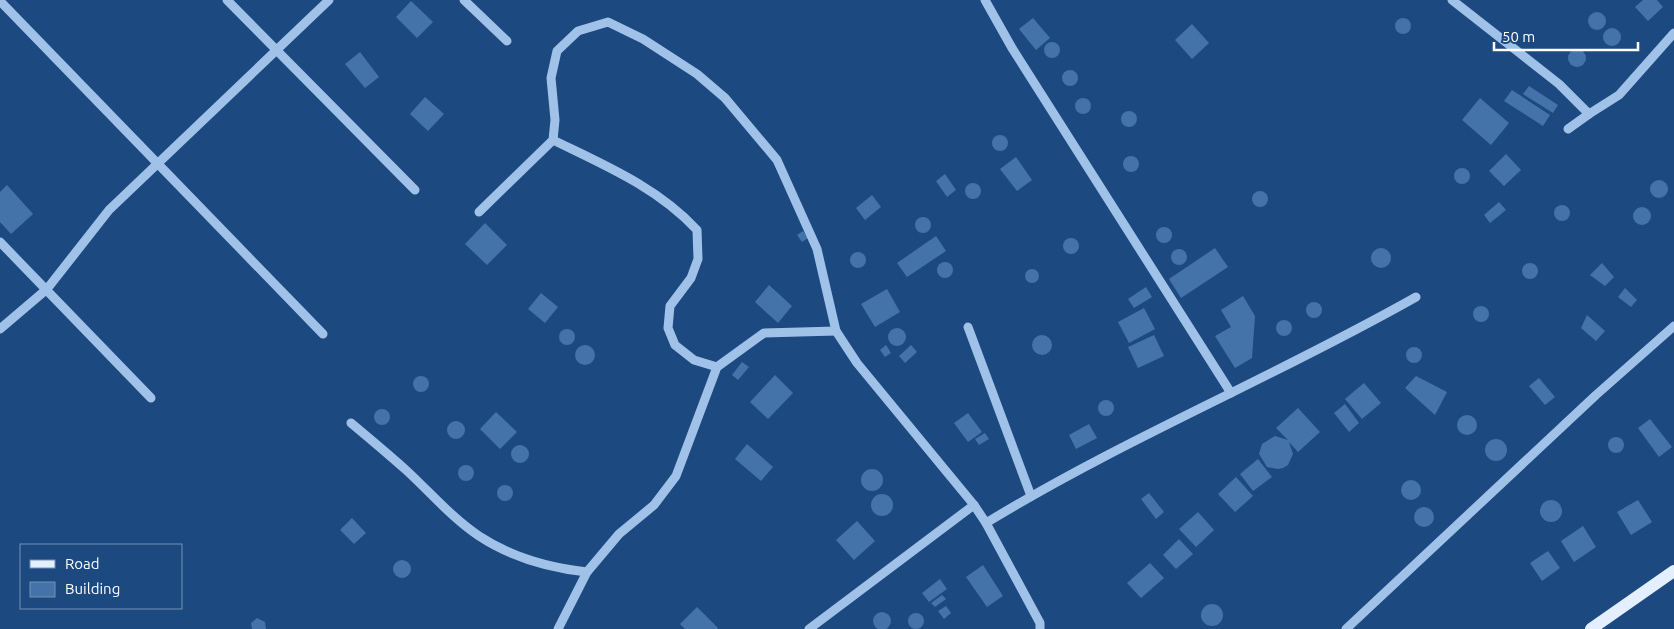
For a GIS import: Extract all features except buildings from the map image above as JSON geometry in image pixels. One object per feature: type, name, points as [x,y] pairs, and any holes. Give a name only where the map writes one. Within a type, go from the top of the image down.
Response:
[{"type":"main road","points":[[1591,629],[1674,572]]},
{"type":"street","points":[[227,0],[415,190]]},
{"type":"street","points":[[0,329],[47,289],[109,210],[329,0]]},
{"type":"street","points":[[464,0],[507,41]]},
{"type":"street","points":[[985,0],[1012,48],[1231,392]]},
{"type":"street","points":[[1452,0],[1559,84],[1589,114]]},
{"type":"street","points":[[0,1],[323,334]]},
{"type":"street","points":[[479,212],[553,140],[555,120],[551,78],[557,51],[578,31],[608,22],[643,39],[697,74],[725,98],[777,160],[817,249],[836,331],[857,363],[974,505],[986,523],[1040,623],[1040,629]]},
{"type":"street","points":[[1568,129],[1619,94],[1674,33]]},
{"type":"street","points":[[553,140],[635,180],[677,209],[697,230],[698,259],[691,278],[670,306],[668,328],[675,345],[694,360],[716,367]]},
{"type":"street","points":[[0,242],[151,398]]},
{"type":"street","points":[[986,523],[1031,496],[1140,437],[1364,327],[1416,297]]},
{"type":"street","points":[[1346,629],[1596,395],[1674,326]]},
{"type":"street","points":[[968,327],[1031,496]]},
{"type":"street","points":[[558,629],[587,572],[619,534],[654,505],[676,476],[716,367],[764,333],[804,330],[836,331]]},
{"type":"street","points":[[351,422],[450,513],[480,537],[523,558],[560,569],[587,572]]},
{"type":"street","points":[[809,629],[974,505]]}]
